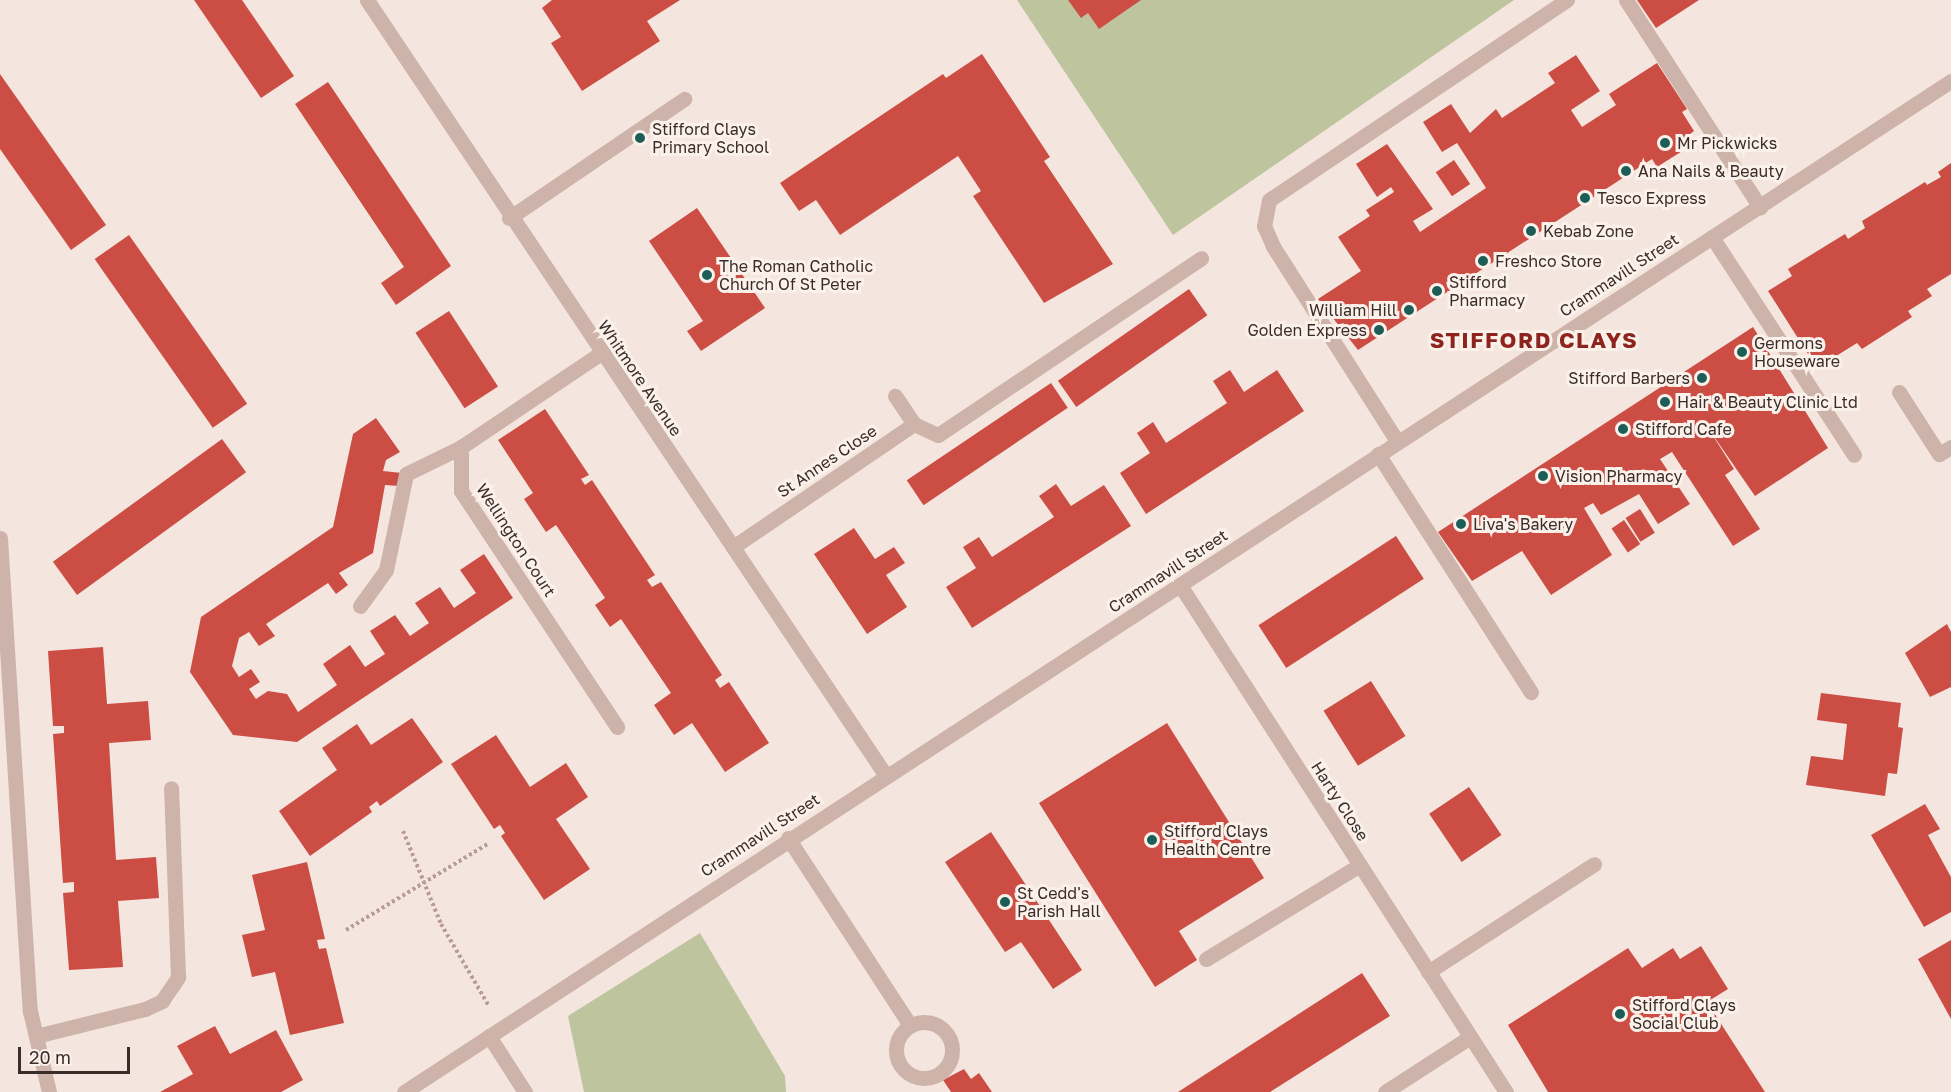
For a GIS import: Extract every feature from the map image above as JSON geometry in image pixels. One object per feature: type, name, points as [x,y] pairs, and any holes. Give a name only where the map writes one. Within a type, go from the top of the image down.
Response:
[{"type":"street","name":"Whitmore Avenue","points":[[367,0],[509,218],[886,776]]},
{"type":"street","points":[[1397,441],[1273,246],[1264,226],[1269,200],[1567,0]]},
{"type":"street","points":[[1626,0],[1760,207]]},
{"type":"street","name":"Crammavill Street","points":[[404,1092],[788,838],[1180,585],[1951,81]]},
{"type":"street","points":[[509,218],[684,99]]},
{"type":"street","points":[[1712,237],[1854,455]]},
{"type":"street","points":[[895,396],[914,424],[938,435],[1201,258]]},
{"type":"street","points":[[360,606],[386,570],[406,474],[461,447],[602,353]]},
{"type":"street","points":[[1899,392],[1939,454],[1951,447]]},
{"type":"street","name":"St Annes Close","points":[[733,547],[914,424]]},
{"type":"street","name":"Wellington Court","points":[[461,447],[461,491],[617,727]]},
{"type":"street","points":[[1378,454],[1531,692]]},
{"type":"street","points":[[0,538],[7,742],[30,1011],[49,1092]]},
{"type":"street","name":"Harty Close","points":[[1180,585],[1506,1092]]},
{"type":"street","points":[[36,1036],[145,1009],[162,1001],[178,977],[171,788]]},
{"type":"street","points":[[788,838],[910,1025]]},
{"type":"street","points":[[1428,972],[1594,864]]},
{"type":"street","points":[[1206,958],[1360,865]]},
{"type":"street","points":[[496,1031],[525,1092]]},
{"type":"street","points":[[1385,1092],[1470,1037]]},
{"type":"path","points":[[403,831],[441,924],[496,1031]]},
{"type":"path","points":[[346,930],[489,843]]},
{"type":"green space","points":[[1017,0],[1514,0],[1173,235]]},
{"type":"green space","points":[[700,933],[785,1076],[786,1092],[584,1092],[568,1016]]},
{"type":"building","points":[[194,0],[242,0],[294,76],[261,98]]},
{"type":"building","points":[[552,0],[680,0],[647,21],[660,41],[582,91],[551,43],[561,37],[542,8]]},
{"type":"building","points":[[1068,0],[1141,0],[1099,29],[1088,13],[1081,18]]},
{"type":"building","points":[[1637,0],[1699,0],[1656,28]]},
{"type":"building","points":[[982,54],[1050,157],[1044,161],[1113,264],[1044,303],[973,196],[981,191],[958,156],[840,235],[816,200],[799,211],[780,183],[943,74],[946,78]]},
{"type":"building","points":[[1576,55],[1600,91],[1571,110],[1582,127],[1616,105],[1609,94],[1657,63],[1687,109],[1682,112],[1694,131],[1689,135],[1695,143],[1657,167],[1652,159],[1358,350],[1318,299],[1361,271],[1338,237],[1370,216],[1366,210],[1394,192],[1391,187],[1377,197],[1356,164],[1387,144],[1433,209],[1413,221],[1420,232],[1486,188],[1457,143],[1442,152],[1423,122],[1451,104],[1470,133],[1496,109],[1502,118],[1555,83],[1548,73]]},
{"type":"building","points":[[0,74],[106,225],[71,250],[0,149]]},
{"type":"building","points":[[328,82],[451,266],[396,305],[381,283],[404,267],[295,104]]},
{"type":"building","points":[[1454,160],[1470,184],[1452,196],[1436,172]]},
{"type":"building","points":[[1951,163],[1951,274],[1927,289],[1932,296],[1908,311],[1912,317],[1862,349],[1857,343],[1817,368],[1768,291],[1792,276],[1788,269],[1845,234],[1848,239],[1865,228],[1862,221],[1925,182],[1927,185],[1941,177],[1938,172]]},
{"type":"building","name":"The Roman Catholic Church Of St Peter","points":[[697,208],[765,308],[701,351],[687,331],[703,321],[649,241]]},
{"type":"building","points":[[129,235],[247,404],[213,428],[95,259]]},
{"type":"building","points":[[1189,289],[1207,315],[1076,407],[1058,381]]},
{"type":"building","points":[[449,311],[498,386],[464,408],[415,333]]},
{"type":"building","points":[[1753,327],[1828,448],[1755,496],[1708,428],[1734,469],[1725,475],[1760,529],[1733,546],[1672,452],[1660,459],[1690,504],[1658,524],[1639,494],[1601,515],[1593,503],[1584,508],[1612,555],[1551,595],[1522,551],[1472,581],[1438,532]]},
{"type":"building","points":[[1230,370],[1244,392],[1277,370],[1304,411],[1146,514],[1120,473],[1150,453],[1137,433],[1153,422],[1166,443],[1227,403],[1213,381]]},
{"type":"building","points":[[1051,383],[1068,408],[924,505],[907,480]]},
{"type":"building","points":[[545,409],[589,475],[581,479],[585,485],[592,480],[655,575],[647,580],[652,587],[661,582],[722,675],[715,680],[720,688],[729,682],[769,743],[725,772],[692,723],[674,735],[654,705],[671,693],[621,619],[610,627],[595,605],[605,598],[556,525],[546,532],[524,499],[533,493],[498,440]]},
{"type":"building","points":[[376,418],[400,452],[386,460],[383,471],[402,473],[399,486],[385,485],[373,553],[339,573],[348,585],[336,594],[328,583],[266,624],[275,636],[259,646],[249,632],[239,638],[232,666],[239,677],[251,669],[260,682],[249,689],[256,699],[268,691],[287,694],[298,712],[337,685],[323,664],[350,645],[365,667],[385,654],[370,631],[395,615],[410,636],[429,623],[415,603],[440,587],[454,608],[476,593],[460,570],[484,554],[513,598],[297,742],[233,735],[190,672],[201,617],[333,527],[353,434]]},
{"type":"building","points":[[222,439],[246,472],[77,595],[53,562]]},
{"type":"building","points":[[1056,484],[1071,506],[1104,485],[1131,526],[972,628],[946,587],[976,568],[963,547],[979,537],[992,557],[1054,517],[1039,496]]},
{"type":"building","points":[[1640,509],[1655,533],[1640,542],[1626,518]]},
{"type":"building","points":[[1624,520],[1640,544],[1628,552],[1612,528]]},
{"type":"building","points":[[854,528],[875,559],[894,547],[905,563],[886,575],[907,607],[867,634],[814,554]]},
{"type":"building","points":[[1396,536],[1424,579],[1286,668],[1258,625]]},
{"type":"building","points":[[1947,624],[1951,632],[1951,687],[1930,697],[1905,653]]},
{"type":"building","points":[[103,647],[107,704],[148,701],[151,740],[109,743],[116,860],[156,857],[159,898],[118,901],[123,967],[69,970],[63,893],[74,892],[74,882],[63,883],[53,734],[64,733],[64,726],[53,726],[48,651]]},
{"type":"building","points":[[1371,681],[1405,736],[1358,766],[1324,711]]},
{"type":"building","points":[[1821,693],[1901,703],[1898,727],[1903,728],[1897,774],[1888,773],[1885,796],[1806,785],[1811,756],[1843,760],[1847,724],[1817,720]]},
{"type":"building","points":[[412,718],[443,762],[380,806],[377,801],[369,807],[372,812],[310,856],[279,811],[337,770],[322,748],[357,724],[371,745]]},
{"type":"building","name":"Stifford Clays Health Centre","points":[[1167,723],[1264,878],[1179,931],[1197,960],[1155,987],[1039,803]]},
{"type":"building","points":[[496,735],[530,787],[566,763],[588,797],[556,819],[590,869],[544,900],[501,836],[505,833],[500,825],[494,829],[451,764]]},
{"type":"building","points":[[1469,787],[1501,835],[1462,862],[1429,814]]},
{"type":"building","points":[[1925,804],[1940,829],[1928,835],[1951,877],[1951,912],[1924,927],[1871,835]]},
{"type":"building","name":"St Cedd's Parish Hall","points":[[991,832],[1082,970],[1053,989],[1021,942],[1005,952],[945,862]]},
{"type":"building","points":[[307,862],[325,939],[317,940],[319,949],[326,948],[344,1023],[290,1035],[275,972],[252,977],[242,935],[265,930],[252,875]]},
{"type":"building","points":[[1951,940],[1951,1019],[1918,959]]},
{"type":"building","name":"Stifford Clays Social Club","points":[[1701,946],[1728,989],[1707,1002],[1765,1092],[1548,1092],[1508,1025],[1628,948],[1642,968],[1673,948],[1680,959]]},
{"type":"building","points":[[1362,973],[1390,1016],[1270,1092],[1178,1092]]},
{"type":"building","points":[[215,1026],[230,1054],[276,1030],[303,1080],[281,1092],[160,1092],[193,1074],[177,1046]]},
{"type":"building","points":[[964,1069],[971,1079],[979,1073],[992,1092],[951,1092],[943,1080]]},
{"type":"place","name":"Stifford Clays Primary School","points":[[640,138]]},
{"type":"place","name":"Mr Pickwicks","points":[[1665,143]]},
{"type":"place","name":"Ana Nails & Beauty","points":[[1626,171]]},
{"type":"place","name":"Tesco Express","points":[[1585,198]]},
{"type":"place","name":"Kebab Zone","points":[[1531,231]]},
{"type":"place","name":"Freshco Store","points":[[1483,261]]},
{"type":"place","name":"The Roman Catholic Church Of St Peter","points":[[707,275]]},
{"type":"place","name":"Stifford Pharmacy","points":[[1437,291]]},
{"type":"place","name":"William Hill","points":[[1409,310]]},
{"type":"place","name":"Golden Express","points":[[1379,330]]},
{"type":"place","name":"Germons Houseware","points":[[1742,352]]},
{"type":"place","name":"Stifford Barbers","points":[[1702,378]]},
{"type":"place","name":"Hair & Beauty Clinic Ltd","points":[[1665,402]]},
{"type":"place","name":"Stifford Cafe","points":[[1623,429]]},
{"type":"place","name":"Vision Pharmacy","points":[[1543,476]]},
{"type":"place","name":"Liva's Bakery","points":[[1461,524]]},
{"type":"place","name":"Stifford Clays Health Centre","points":[[1152,840]]},
{"type":"place","name":"St Cedd's Parish Hall","points":[[1005,902]]},
{"type":"place","name":"Stifford Clays Social Club","points":[[1620,1014]]},
{"type":"district","name":"STIFFORD CLAYS","points":[[1534,340]]}]
